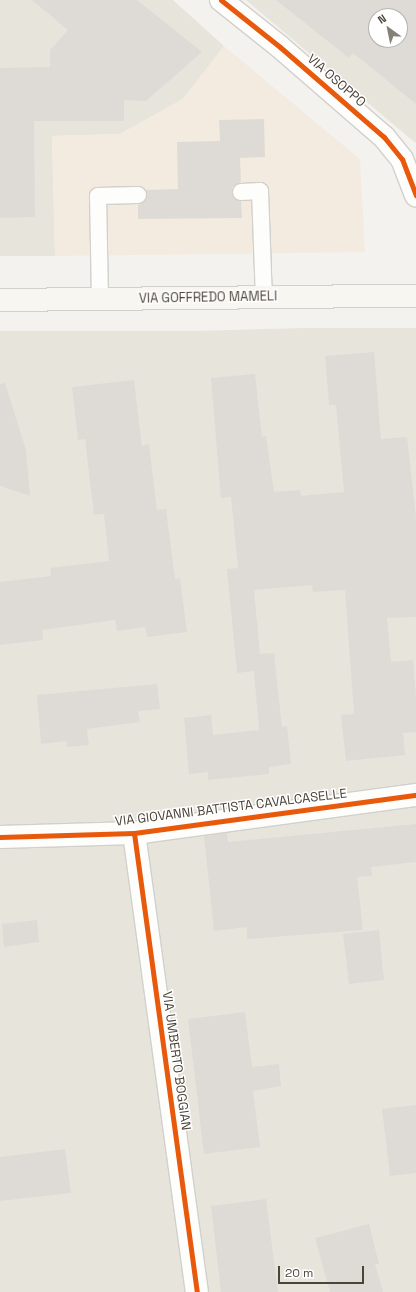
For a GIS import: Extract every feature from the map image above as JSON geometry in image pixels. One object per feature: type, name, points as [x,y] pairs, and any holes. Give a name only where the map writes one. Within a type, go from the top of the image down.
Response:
[{"type":"main road","name":"VIA GOFFREDO MAMELI","points":[[0,300],[416,296]]},
{"type":"street","name":"VIA OSOPPO","points":[[221,0],[280,47],[384,137],[402,159],[415,186]]},
{"type":"street","name":"VIA GIOVANNI BATTISTA CAVALCASELLE","points":[[0,837],[134,833],[416,795]]},
{"type":"street","name":"VIA UMBERTO BOGGIAN","points":[[134,833],[196,1292]]},
{"type":"lane","points":[[241,192],[260,192],[264,298]]},
{"type":"lane","points":[[100,299],[98,196],[138,195]]},
{"type":"shaded area","points":[[0,0],[173,0],[224,46],[183,99],[120,134],[52,136],[55,256],[0,256]]},
{"type":"shaded area","points":[[246,0],[416,0],[416,143],[413,141]]},
{"type":"shaded area","points":[[224,46],[360,159],[365,252],[55,256],[52,136],[120,134],[183,99]]},
{"type":"shaded area","points":[[303,328],[416,328],[416,1292],[0,1292],[0,331],[194,331]]},
{"type":"building","points":[[32,0],[137,0],[202,52],[146,101],[124,100],[124,121],[34,121],[35,217],[0,218],[0,68],[50,67],[50,50],[68,30]]},
{"type":"building","points":[[276,0],[416,0],[416,104],[353,53],[349,58]]},
{"type":"building","points":[[264,119],[265,157],[240,158],[241,182],[232,188],[233,197],[241,201],[242,218],[138,219],[138,205],[146,200],[146,190],[178,189],[177,142],[220,141],[219,120]]},
{"type":"building","points":[[374,352],[381,439],[407,437],[416,517],[416,617],[387,618],[391,662],[413,660],[416,698],[416,732],[403,733],[405,755],[346,761],[341,715],[354,714],[345,590],[313,592],[312,585],[254,590],[260,654],[274,653],[282,727],[287,726],[291,764],[269,767],[269,774],[208,780],[208,772],[189,774],[184,718],[211,715],[213,735],[259,730],[254,671],[237,673],[227,569],[238,568],[231,497],[221,498],[211,378],[255,374],[262,437],[266,436],[274,492],[300,490],[301,496],[344,492],[336,405],[329,405],[325,356]]},
{"type":"building","points":[[134,380],[142,446],[149,444],[157,510],[166,509],[175,579],[180,578],[187,632],[147,637],[145,627],[117,631],[115,620],[42,630],[43,640],[0,645],[0,582],[51,576],[50,568],[109,561],[104,514],[94,515],[85,439],[78,440],[72,387]]},
{"type":"building","points":[[5,383],[26,450],[30,496],[0,486],[0,384]]},
{"type":"building","points":[[157,684],[160,709],[138,711],[140,722],[87,729],[89,745],[67,747],[66,741],[41,744],[37,695]]},
{"type":"building","points":[[416,824],[416,862],[371,867],[372,876],[357,877],[363,930],[247,939],[247,927],[214,931],[204,836],[227,833],[228,842]]},
{"type":"building","points":[[37,920],[39,942],[4,947],[2,924]]},
{"type":"building","points":[[379,930],[384,980],[349,984],[343,934]]},
{"type":"building","points":[[245,1012],[252,1067],[279,1064],[281,1086],[253,1091],[260,1147],[204,1154],[188,1019]]},
{"type":"building","points":[[416,1105],[416,1173],[390,1176],[382,1109]]},
{"type":"building","points":[[65,1149],[71,1193],[0,1201],[0,1157]]},
{"type":"building","points":[[266,1199],[278,1292],[221,1292],[211,1206]]},
{"type":"building","points":[[369,1224],[379,1264],[375,1264],[383,1292],[330,1292],[315,1238]]},
{"type":"cycle path","points":[[221,0],[280,47],[384,137],[402,159],[416,195]]},
{"type":"cycle path","points":[[0,837],[134,833],[416,795]]},
{"type":"cycle path","points":[[134,833],[197,1292]]}]
